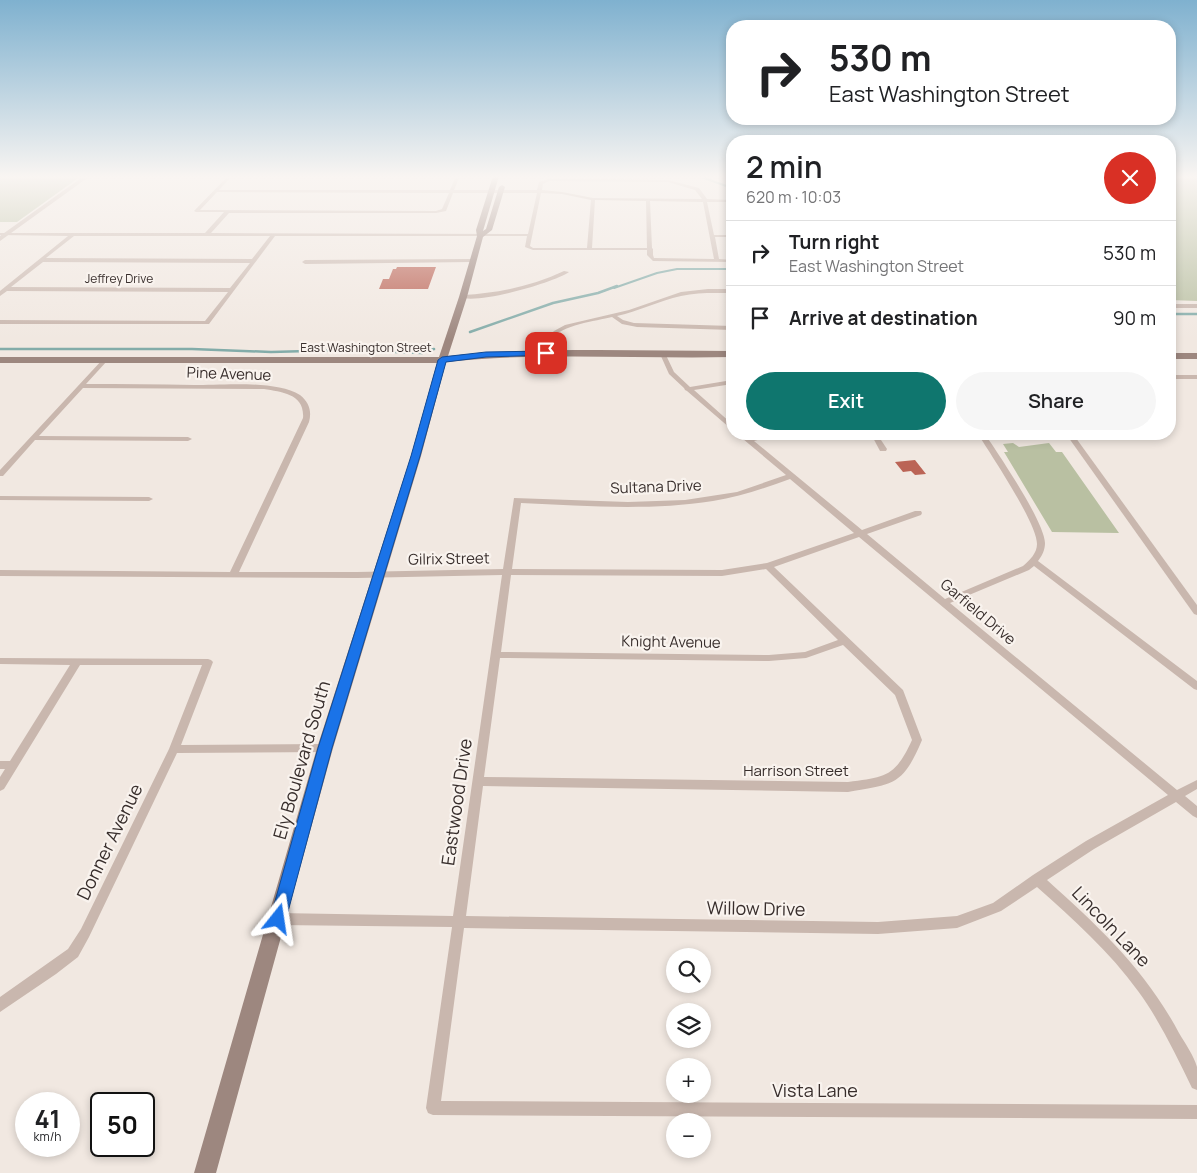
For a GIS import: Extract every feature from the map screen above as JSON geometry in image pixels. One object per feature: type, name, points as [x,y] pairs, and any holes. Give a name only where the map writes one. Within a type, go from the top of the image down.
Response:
[{"type":"main road","points":[[479,231],[480,236],[488,231]]},
{"type":"main road","name":"Ely Boulevard South","points":[[204,1173],[278,919],[325,748],[416,456],[442,360],[463,297],[480,236]]},
{"type":"main road","name":"East Washington Street","points":[[0,360],[442,360],[486,355],[546,353],[726,354]]},
{"type":"main road","points":[[1176,356],[1197,356]]},
{"type":"street","points":[[206,235],[210,231]]},
{"type":"street","points":[[530,231],[527,246],[533,249],[651,249]]},
{"type":"street","points":[[589,249],[590,231]]},
{"type":"street","points":[[650,231],[650,255],[653,259],[726,261]]},
{"type":"street","points":[[711,231],[717,260]]},
{"type":"street","points":[[0,239],[3,234],[529,235]]},
{"type":"street","points":[[0,294],[74,234]]},
{"type":"street","points":[[0,322],[207,322],[273,235]]},
{"type":"street","points":[[712,236],[726,236]]},
{"type":"street","points":[[42,260],[254,261]]},
{"type":"street","points":[[305,262],[472,260]]},
{"type":"street","points":[[463,297],[504,293],[566,272]]},
{"type":"street","name":"Jeffrey Drive","points":[[7,289],[232,290]]},
{"type":"street","points":[[546,353],[549,339],[556,332],[578,323],[613,315],[681,294],[726,291]]},
{"type":"street","points":[[1176,306],[1197,306]]},
{"type":"street","points":[[613,315],[616,319],[637,326],[726,328]]},
{"type":"street","points":[[663,354],[671,374],[726,422]]},
{"type":"street","points":[[0,474],[105,360]]},
{"type":"street","points":[[1176,377],[1197,377]]},
{"type":"street","points":[[687,389],[726,383]]},
{"type":"street","name":"Pine Avenue","points":[[81,386],[264,387],[289,392],[298,397],[303,403],[307,416],[301,431],[233,575]]},
{"type":"street","points":[[33,438],[188,439]]},
{"type":"street","name":"Garfield Drive","points":[[749,440],[1177,794],[1197,813]]},
{"type":"street","points":[[878,440],[883,449]]},
{"type":"street","points":[[945,602],[1014,574],[1034,562],[1039,552],[1041,537],[1028,511],[986,440]]},
{"type":"street","points":[[1074,440],[1197,612]]},
{"type":"street","name":"Sultana Drive","points":[[517,500],[650,503],[703,499],[737,494],[792,476]]},
{"type":"street","points":[[0,498],[149,499]]},
{"type":"street","name":"Eastwood Drive","points":[[433,1108],[517,500]]},
{"type":"street","name":"Gilrix Street","points":[[0,573],[233,575],[378,575],[507,572],[722,573],[768,566],[918,513]]},
{"type":"street","points":[[1034,562],[1197,686]]},
{"type":"street","name":"Harrison Street","points":[[478,781],[848,787],[890,780],[907,764],[917,740],[899,693],[768,566]]},
{"type":"street","name":"Knight Avenue","points":[[495,655],[769,658],[806,655],[844,641]]},
{"type":"street","points":[[0,661],[77,662]]},
{"type":"street","points":[[0,786],[77,662]]},
{"type":"street","name":"Donner Avenue","points":[[0,1005],[51,970],[73,952],[85,934],[174,749],[208,662],[77,662]]},
{"type":"street","points":[[174,749],[325,748]]},
{"type":"street","points":[[0,765],[14,765]]},
{"type":"street","name":"Willow Drive","points":[[278,919],[878,928],[957,922],[996,906],[1090,845],[1197,784]]},
{"type":"street","name":"Lincoln Lane","points":[[1037,879],[1106,944],[1134,976],[1175,1037],[1197,1083]]},
{"type":"street","name":"Vista Lane","points":[[433,1108],[1197,1112]]},
{"type":"green space","points":[[1176,231],[1197,231],[1197,301],[1176,300]]},
{"type":"green space","points":[[1013,443],[1019,447],[1049,443],[1056,452],[1062,452],[1119,533],[1052,532],[1004,452],[1008,452],[1003,444]]},
{"type":"building","points":[[397,267],[436,267],[428,289],[379,289],[383,279],[389,279],[393,269]]},
{"type":"building","points":[[915,460],[926,474],[915,475],[911,471],[903,472],[895,462]]},
{"type":"waterway","points":[[614,288],[657,273],[677,269],[726,269]]},
{"type":"waterway","points":[[470,332],[553,303],[598,293],[617,286]]},
{"type":"waterway","points":[[1176,314],[1197,314]]},
{"type":"waterway","points":[[0,349],[192,349],[271,352],[345,350],[422,353],[434,349]]},
{"type":"route","points":[[278,919],[325,748],[416,456],[442,360],[486,355],[546,353]]}]
